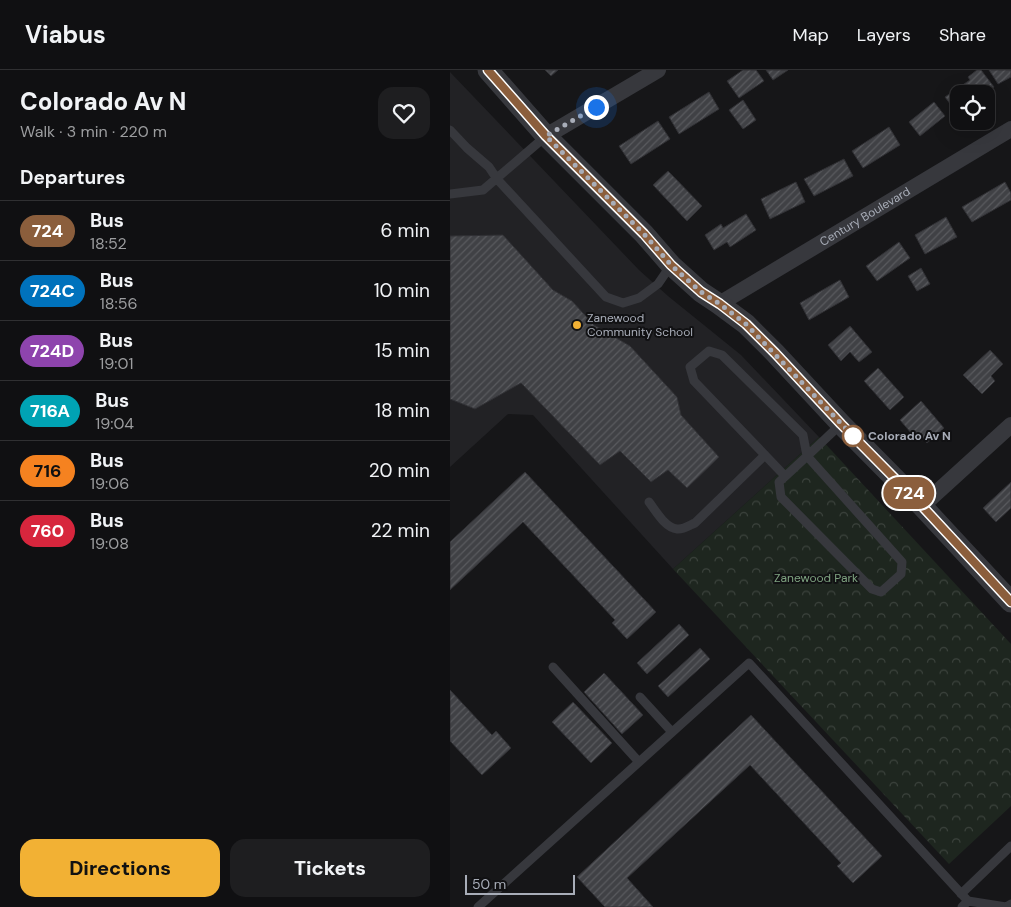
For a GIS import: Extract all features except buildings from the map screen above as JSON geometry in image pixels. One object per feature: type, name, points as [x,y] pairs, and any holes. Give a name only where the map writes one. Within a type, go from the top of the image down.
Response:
[{"type":"street","points":[[488,70],[546,136],[644,234],[671,265],[701,292],[746,324],[775,353],[1011,602]]},
{"type":"street","points":[[546,136],[658,70]]},
{"type":"street","name":"Century Boulevard","points":[[720,304],[1011,129]]},
{"type":"street","points":[[922,506],[1011,425]]},
{"type":"lane","points":[[450,130],[489,167],[497,179],[606,297],[622,303],[639,298],[658,284],[671,265]]},
{"type":"lane","points":[[450,194],[483,190],[546,136]]},
{"type":"lane","points":[[708,351],[722,355],[803,436],[807,456],[902,562],[901,574],[881,592],[872,589],[781,497],[782,479],[765,455],[694,381],[690,367],[708,351]]},
{"type":"lane","points":[[782,479],[841,424]]},
{"type":"lane","points":[[649,502],[667,525],[676,530],[684,528],[695,523],[765,455]]},
{"type":"lane","points":[[478,907],[749,663],[961,894],[965,904],[1006,907],[1011,904]]},
{"type":"lane","points":[[553,667],[639,762]]},
{"type":"lane","points":[[640,697],[672,732]]},
{"type":"lane","points":[[961,894],[1011,846]]},
{"type":"shaded area","name":"Zanewood Community School","points":[[450,72],[639,270],[741,355],[819,437],[673,569],[533,415],[508,414],[450,467]]},
{"type":"green space","name":"Zanewood Park","points":[[819,437],[1011,644],[1011,806],[949,864],[673,569]]},
{"type":"bus line","name":"724","points":[[488,70],[546,136],[644,234],[671,265],[701,292],[746,324],[775,353],[1011,602]]},
{"type":"place","name":"Zanewood Community School","points":[[577,325]]},
{"type":"place","name":"Colorado Av N","points":[[853,436]]},
{"type":"route","points":[[596,107],[546,136],[644,234],[671,265],[701,292],[746,324],[855,438],[853,436]]}]
